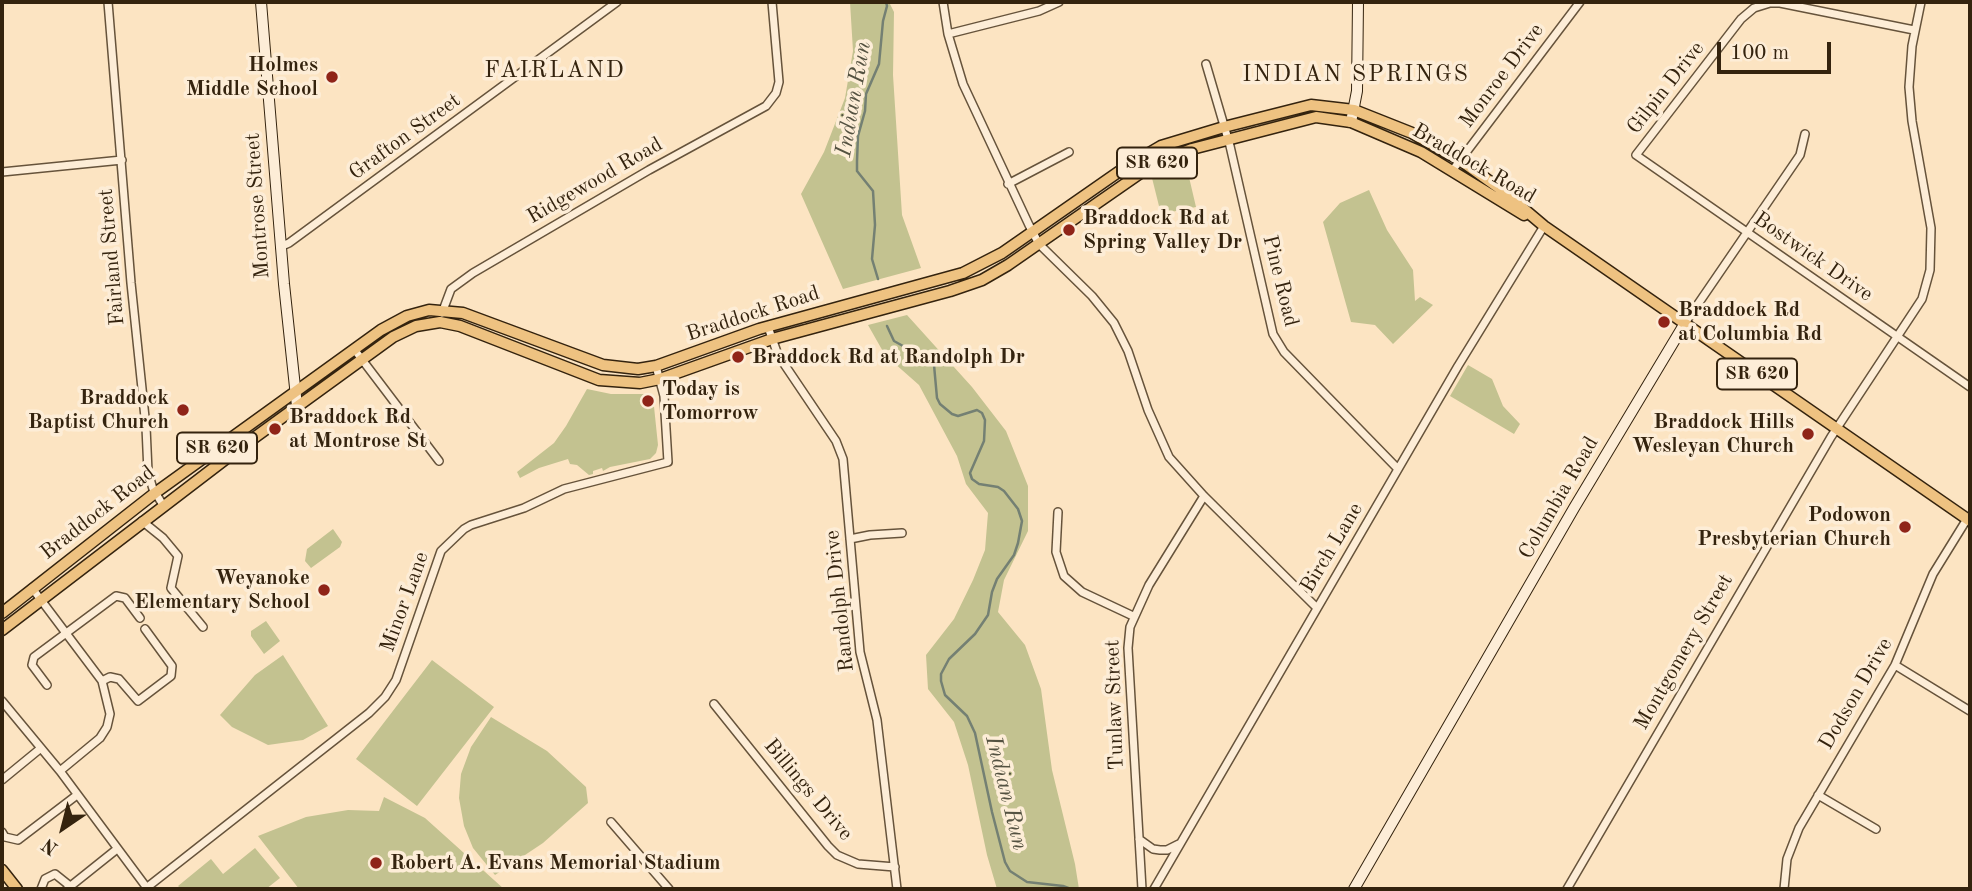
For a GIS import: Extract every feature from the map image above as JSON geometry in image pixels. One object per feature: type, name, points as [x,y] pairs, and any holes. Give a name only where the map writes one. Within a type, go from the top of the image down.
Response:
[{"type":"main road","name":"Braddock Road","points":[[2,613],[155,493],[354,349],[393,322],[429,310],[477,317],[603,365],[638,369],[656,366],[768,327],[963,272],[1002,253],[1033,233],[1144,155],[1180,139],[1311,105],[1354,110],[1412,133],[1460,160],[1544,226]]},
{"type":"main road","name":"Braddock Road","points":[[2,630],[163,505],[406,330],[440,322],[460,326],[599,380],[621,383],[660,379],[772,339],[966,285],[997,272],[1142,172],[1174,155],[1316,117],[1352,122],[1421,152],[1544,226],[1969,520]]},
{"type":"main road","points":[[2,870],[17,889]]},
{"type":"street","name":"Fairland Street","points":[[108,2],[148,472],[155,493],[163,505]]},
{"type":"street","name":"Montrose Street","points":[[261,2],[280,247],[297,406]]},
{"type":"street","name":"Grafton Street","points":[[280,247],[617,2]]},
{"type":"street","name":"Ridgewood Road","points":[[440,322],[450,289],[473,273],[649,170],[766,106],[776,93],[779,82],[772,2]]},
{"type":"street","points":[[943,2],[948,34],[963,84],[1033,233],[1039,244],[1092,296],[1114,323],[1128,351],[1161,442],[1177,467],[1204,496],[1317,608]]},
{"type":"street","points":[[948,34],[1040,10],[1059,2]]},
{"type":"street","points":[[1352,122],[1357,91],[1357,2]]},
{"type":"street","name":"Monroe Drive","points":[[1452,171],[1580,2]]},
{"type":"street","name":"Montgomery Street","points":[[1567,889],[1836,428],[1922,299],[1930,270],[1931,228],[1909,87],[1914,30],[1921,2]]},
{"type":"street","name":"Gilpin Drive","points":[[1636,155],[1748,12],[1770,3],[1806,5],[1914,30]]},
{"type":"street","name":"Pine Road","points":[[1206,64],[1228,139],[1273,334],[1284,352],[1398,469]]},
{"type":"street","name":"Columbia Road","points":[[1354,889],[1574,508],[1685,323],[1800,155],[1805,134]]},
{"type":"street","points":[[1009,184],[1069,152]]},
{"type":"street","name":"Bostwick Drive","points":[[1636,155],[1970,387]]},
{"type":"street","points":[[2,172],[122,160]]},
{"type":"street","name":"Birch Lane","points":[[1154,889],[1398,469],[1544,226]]},
{"type":"street","name":"Randolph Drive","points":[[768,327],[786,369],[830,431],[841,452],[846,477],[860,652],[877,720],[898,889]]},
{"type":"street","points":[[354,349],[439,460]]},
{"type":"street","name":"Minor Lane","points":[[146,888],[369,713],[385,697],[396,680],[441,551],[447,544],[471,525],[512,513],[564,489],[668,462],[664,396],[656,366]]},
{"type":"street","name":"Tunlaw Street","points":[[1142,889],[1128,648],[1133,616],[1204,496]]},
{"type":"street","points":[[1058,512],[1056,552],[1064,576],[1082,592],[1133,616]]},
{"type":"street","name":"Dodson Drive","points":[[1784,889],[1785,866],[1791,845],[1895,665],[1933,574],[1969,520]]},
{"type":"street","points":[[142,521],[163,538],[178,556],[172,588],[203,627]]},
{"type":"street","points":[[850,540],[870,535],[902,533]]},
{"type":"street","points":[[33,588],[102,681],[110,714],[107,727],[100,738],[60,771]]},
{"type":"street","points":[[47,685],[32,665],[34,657],[116,596],[125,598],[140,618]]},
{"type":"street","points":[[102,681],[110,677],[119,679],[138,701],[171,676],[172,666],[145,629]]},
{"type":"street","points":[[1895,665],[1970,711]]},
{"type":"street","points":[[2,701],[60,771],[146,888]]},
{"type":"street","name":"Billings Drive","points":[[714,704],[828,846],[838,855],[858,864],[895,867]]},
{"type":"street","points":[[2,779],[41,748]]},
{"type":"street","points":[[2,832],[5,836],[18,840],[77,795]]},
{"type":"street","points":[[1818,795],[1876,829]]},
{"type":"street","points":[[611,822],[669,889]]},
{"type":"street","points":[[1139,839],[1153,849],[1160,850],[1173,848],[1182,841]]},
{"type":"street","points":[[41,889],[45,879],[55,874],[68,888],[117,849]]},
{"type":"shaded area","points":[[850,2],[889,2],[894,12],[893,75],[902,215],[921,268],[843,289],[801,194],[824,152],[845,98],[853,51]]},
{"type":"shaded area","points":[[1185,160],[1196,207],[1161,214],[1151,174]]},
{"type":"shaded area","points":[[1369,190],[1387,230],[1413,270],[1415,301],[1420,297],[1433,305],[1393,344],[1375,325],[1351,322],[1323,222],[1340,203]]},
{"type":"shaded area","points":[[907,315],[972,387],[1006,431],[1028,486],[1028,531],[1004,580],[998,612],[1025,645],[1041,689],[1052,770],[1079,889],[997,889],[968,765],[954,722],[928,689],[926,655],[954,619],[973,580],[985,550],[988,513],[966,484],[957,456],[919,385],[885,355],[868,325]]},
{"type":"shaded area","points":[[1468,365],[1492,379],[1503,406],[1520,424],[1514,434],[1450,396]]},
{"type":"shaded area","points":[[587,389],[653,397],[658,445],[656,453],[650,459],[610,467],[603,471],[602,468],[589,475],[577,465],[570,464],[568,459],[539,468],[520,478],[517,472],[554,443]]},
{"type":"shaded area","points":[[333,529],[342,542],[340,547],[311,568],[305,561],[307,549]]},
{"type":"shaded area","points":[[266,621],[280,641],[264,654],[251,636],[251,631]]},
{"type":"shaded area","points":[[283,655],[328,726],[303,740],[268,745],[232,727],[220,715],[255,675]]},
{"type":"shaded area","points":[[432,660],[494,707],[417,806],[356,759]]},
{"type":"shaded area","points":[[491,717],[547,751],[586,787],[588,803],[543,843],[495,875],[473,848],[464,826],[459,798],[461,774],[471,747]]},
{"type":"shaded area","name":"Robert A. Evans Memorial Stadium","points":[[384,797],[425,818],[504,889],[299,889],[258,836],[306,817],[348,810],[379,811]]},
{"type":"shaded area","points":[[255,848],[280,878],[266,889],[181,889],[178,886],[211,859],[223,874]]},
{"type":"waterway","name":"Indian Run","points":[[878,279],[872,259],[875,225],[873,191],[857,171],[857,161],[858,136],[865,111],[866,94],[879,64],[886,2]]},
{"type":"waterway","name":"Indian Run","points":[[887,326],[894,341],[934,365],[940,404],[958,416],[977,410],[982,413],[985,420],[984,441],[970,473],[972,479],[979,484],[998,487],[1004,491],[1018,509],[1022,521],[1014,555],[997,579],[992,592],[988,615],[975,634],[949,659],[941,674],[941,681],[945,695],[967,716],[975,733],[992,812],[1005,862],[1010,871],[1027,882],[1071,889]]},
{"type":"place","name":"Holmes Middle School","points":[[332,77]]},
{"type":"place","name":"Braddock Rd at Spring Valley Dr","points":[[1069,230]]},
{"type":"place","name":"Braddock Rd at Columbia Rd","points":[[1664,322]]},
{"type":"place","name":"Braddock Rd at Randolph Dr","points":[[738,357]]},
{"type":"place","name":"Today is Tomorrow","points":[[648,401]]},
{"type":"place","name":"Braddock Baptist Church","points":[[183,410]]},
{"type":"place","name":"Braddock Rd at Montrose St","points":[[275,429]]},
{"type":"place","name":"Braddock Hills Wesleyan Church","points":[[1808,434]]},
{"type":"place","name":"Podowon Presbyterian Church","points":[[1905,527]]},
{"type":"place","name":"Weyanoke Elementary School","points":[[324,590]]},
{"type":"place","name":"Robert A. Evans Memorial Stadium","points":[[376,863]]},
{"type":"district","name":"FAIRLAND","points":[[555,71]]},
{"type":"district","name":"INDIAN SPRINGS","points":[[1356,75]]}]
